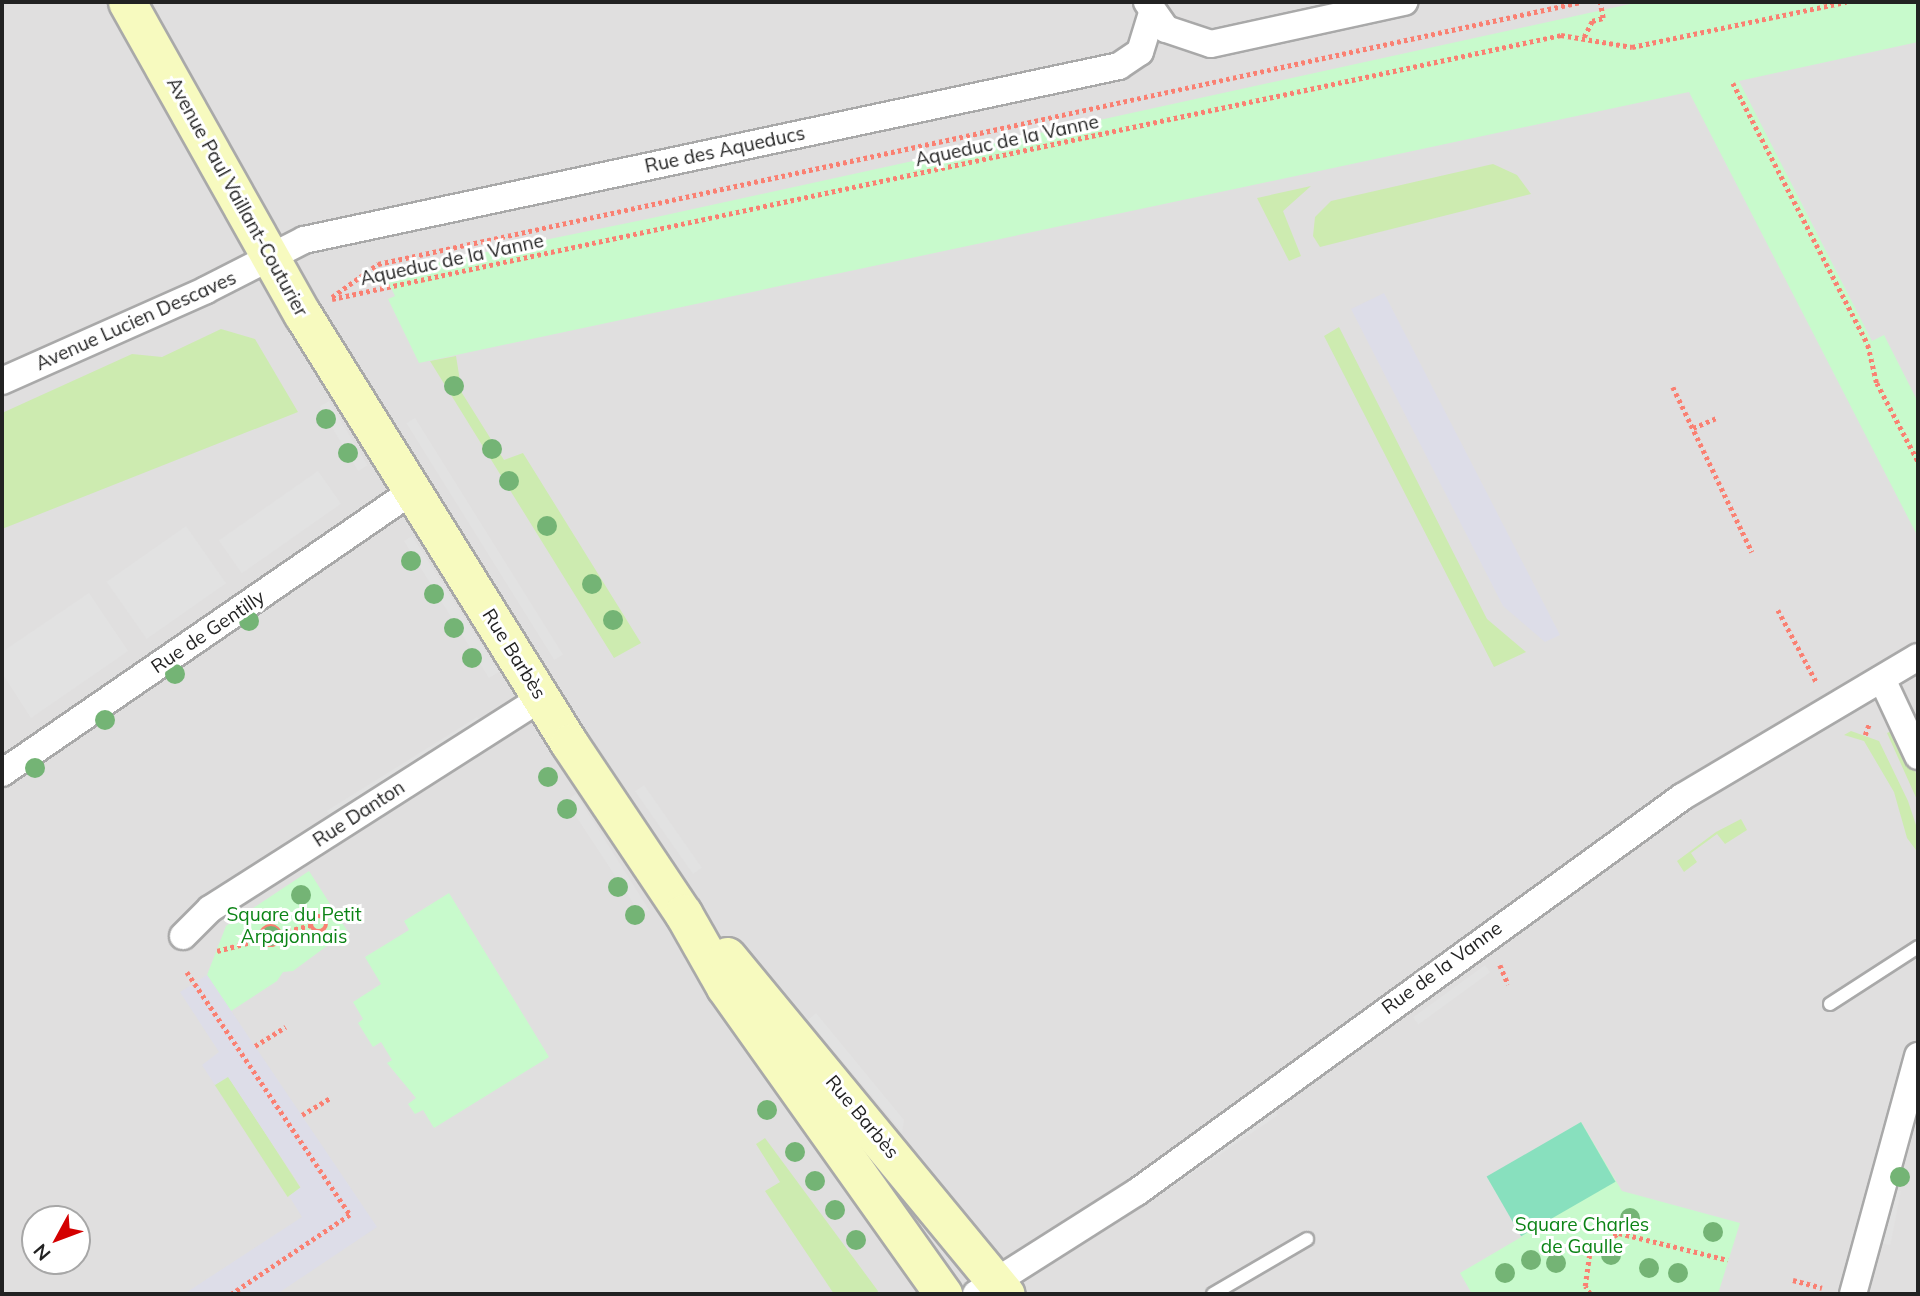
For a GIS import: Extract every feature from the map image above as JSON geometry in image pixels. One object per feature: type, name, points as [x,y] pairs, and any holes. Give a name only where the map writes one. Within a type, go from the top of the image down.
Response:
[{"type":"main road","name":"Avenue Paul Vaillant-Couturier","points":[[127,2],[271,260],[350,391]]},
{"type":"main road","name":"Rue Barbès","points":[[350,391],[541,698],[683,913],[725,987],[943,1294]]},
{"type":"main road","name":"Rue Barbès","points":[[683,913],[746,974],[993,1290]]},
{"type":"street","points":[[1149,7],[1181,38],[1211,44],[1404,2]]},
{"type":"street","name":"Rue des Aqueducs","points":[[271,260],[295,243],[357,226],[1119,65],[1140,52],[1149,7]]},
{"type":"street","name":"Avenue Lucien Descaves","points":[[2,381],[271,260]]},
{"type":"street","name":"Rue de Gentilly","points":[[2,773],[413,491]]},
{"type":"street","name":"Rue de la Vanne","points":[[993,1290],[1137,1192],[1682,797],[1918,657]]},
{"type":"street","points":[[1882,679],[1918,756]]},
{"type":"street","name":"Rue Danton","points":[[183,936],[210,909],[541,698]]},
{"type":"street","points":[[1853,1294],[1918,1056]]},
{"type":"lane","points":[[1830,1004],[1918,947]]},
{"type":"lane","points":[[1213,1294],[1307,1240]]},
{"type":"path","name":"Aqueduc de la Vanne","points":[[1581,2],[379,264],[328,300],[1561,35],[1632,47],[1846,2]]},
{"type":"path","points":[[1584,37],[1592,21],[1603,18],[1600,2]]},
{"type":"path","points":[[1733,83],[1868,345],[1878,383],[1918,461]]},
{"type":"path","points":[[1672,387],[1752,552]]},
{"type":"path","points":[[1693,428],[1717,418]]},
{"type":"path","points":[[1778,610],[1821,690]]},
{"type":"path","points":[[262,939],[264,928],[270,925],[281,933]]},
{"type":"path","points":[[281,933],[311,925]]},
{"type":"path","points":[[217,950],[262,939],[273,947],[279,944],[281,933]]},
{"type":"path","points":[[1496,958],[1508,984]]},
{"type":"path","points":[[187,972],[350,1215],[232,1294]]},
{"type":"path","points":[[255,1046],[286,1027]]},
{"type":"path","points":[[302,1115],[330,1098]]},
{"type":"path","points":[[1590,1294],[1585,1286],[1590,1251],[1619,1233],[1728,1260]]},
{"type":"path","points":[[1793,1280],[1822,1288]]},
{"type":"shaded area","points":[[2,2],[1918,2],[1918,1294],[2,1294]]},
{"type":"shaded area","points":[[1384,293],[1560,635],[1545,642],[1503,606],[1351,309]]},
{"type":"shaded area","points":[[329,401],[368,465],[358,471],[320,407]]},
{"type":"shaded area","points":[[415,418],[563,655],[554,660],[407,423]]},
{"type":"shaded area","points":[[318,471],[341,504],[242,573],[219,540]]},
{"type":"shaded area","points":[[186,526],[226,583],[147,639],[107,582]]},
{"type":"shaded area","points":[[412,536],[499,672],[489,678],[404,541]]},
{"type":"shaded area","points":[[89,593],[128,651],[31,718],[2,673],[2,652]]},
{"type":"shaded area","points":[[119,673],[124,680],[61,726],[56,719]]},
{"type":"shaded area","points":[[477,717],[482,725],[332,818],[327,811]]},
{"type":"shaded area","points":[[644,785],[702,868],[693,874],[635,791]]},
{"type":"shaded area","points":[[576,794],[649,910],[641,915],[566,801]]},
{"type":"shaded area","points":[[1485,965],[1490,972],[1418,1025],[1413,1017]]},
{"type":"shaded area","points":[[207,975],[377,1227],[277,1294],[184,1294],[302,1217],[289,1196],[301,1187],[228,1077],[215,1085],[202,1065],[219,1052],[180,992]]},
{"type":"shaded area","points":[[816,1013],[904,1120],[902,1132],[808,1020]]},
{"type":"shaded area","points":[[1272,1106],[1278,1115],[1156,1197],[1150,1188]]},
{"type":"shaded area","points":[[1891,1189],[1901,1191],[1890,1245],[1881,1243]]},
{"type":"green space","points":[[1639,2],[1918,2],[1918,42],[1739,81],[1872,341],[1884,335],[1918,402],[1918,537],[1689,92],[419,363],[388,299],[395,296],[384,273],[388,272],[652,218]]},
{"type":"green space","points":[[1493,164],[1517,175],[1531,194],[1320,247],[1313,236],[1315,217],[1331,201]]},
{"type":"green space","points":[[1311,186],[1283,211],[1301,256],[1289,261],[1257,198]]},
{"type":"green space","points":[[1339,327],[1487,619],[1526,652],[1494,667],[1324,336]]},
{"type":"green space","points":[[221,329],[255,339],[298,412],[2,529],[2,413],[132,354],[162,357]]},
{"type":"green space","points":[[456,356],[462,393],[504,460],[523,453],[641,643],[614,658],[430,361]]},
{"type":"green space","points":[[1896,729],[1918,778],[1918,802],[1887,733]]},
{"type":"green space","points":[[1851,731],[1879,741],[1908,801],[1918,831],[1918,875],[1916,850],[1907,838],[1894,792],[1864,741],[1844,735]]},
{"type":"green space","points":[[1741,819],[1747,830],[1725,844],[1717,834],[1691,853],[1697,862],[1684,872],[1677,861],[1716,832]]},
{"type":"green space","name":"Square du Petit Arpajonnais","points":[[309,871],[350,935],[339,937],[293,971],[283,972],[277,981],[231,1011],[207,975],[226,926]]},
{"type":"green space","points":[[449,893],[549,1057],[434,1128],[423,1110],[415,1114],[408,1104],[416,1098],[387,1063],[392,1060],[381,1042],[373,1047],[358,1023],[363,1019],[353,1002],[381,984],[365,957],[409,930],[404,921]]},
{"type":"green space","points":[[228,1076],[301,1188],[288,1197],[215,1085]]},
{"type":"green space","name":"Square Charles de Gaulle","points":[[1581,1122],[1622,1191],[1740,1223],[1718,1294],[1472,1294],[1460,1273],[1523,1236],[1488,1179]]},
{"type":"green space","points":[[1581,1122],[1616,1182],[1521,1236],[1487,1176]]},
{"type":"green space","points":[[765,1138],[878,1291],[877,1294],[834,1294],[765,1191],[780,1182],[756,1144]]}]
